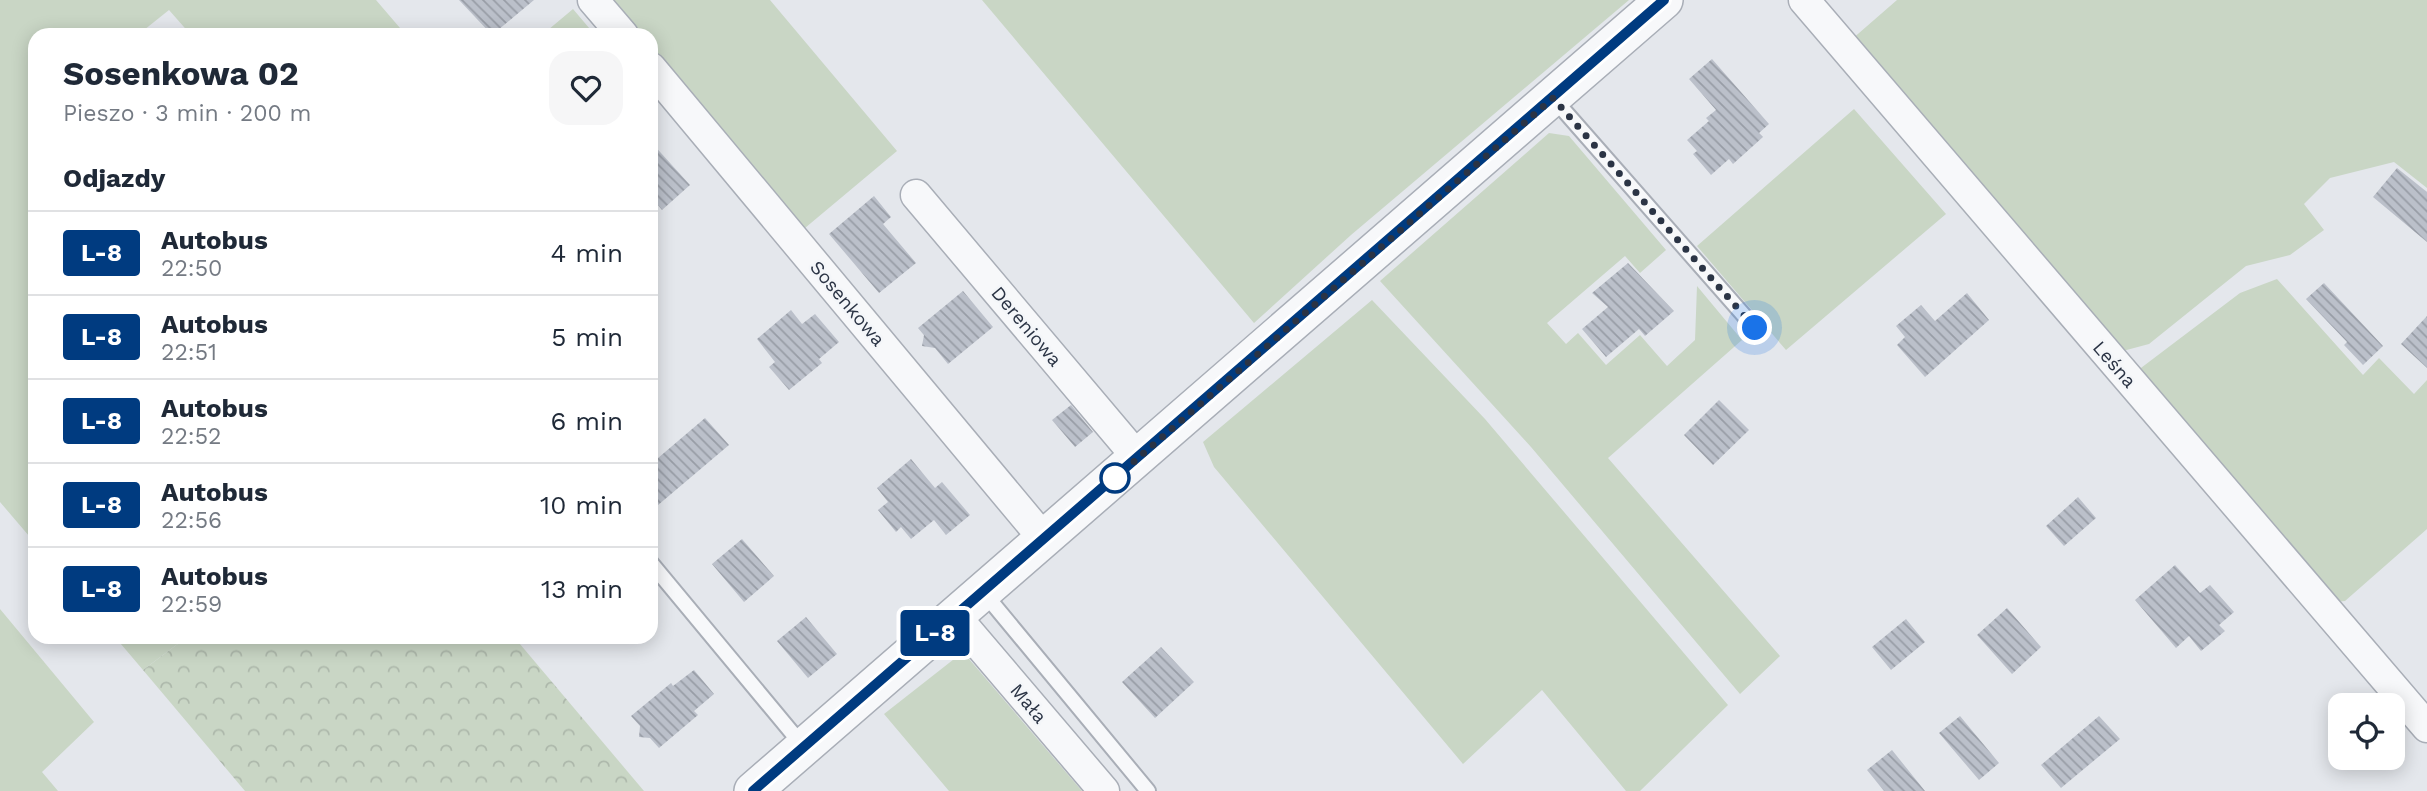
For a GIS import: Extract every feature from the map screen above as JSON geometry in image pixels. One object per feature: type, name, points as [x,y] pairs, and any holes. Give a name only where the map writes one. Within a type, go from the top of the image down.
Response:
[{"type":"street","points":[[593,0],[617,28]]},
{"type":"street","points":[[753,791],[1664,0]]},
{"type":"street","name":"Leśna","points":[[1804,0],[2427,727]]},
{"type":"street","name":"Sosenkowa","points":[[658,76],[1044,539]]},
{"type":"street","name":"Dereniowa","points":[[916,195],[1138,458]]},
{"type":"street","name":"Mała","points":[[955,616],[1104,791]]},
{"type":"lane","points":[[1553,98],[1755,328]]},
{"type":"lane","points":[[658,571],[803,747]]},
{"type":"lane","points":[[983,592],[1148,791]]},
{"type":"green space","points":[[0,0],[376,0],[400,28],[185,28],[169,10],[146,28],[28,28],[28,535],[0,502]]},
{"type":"green space","points":[[612,0],[770,0],[897,151],[805,228],[658,55],[658,28],[635,28]]},
{"type":"green space","points":[[982,0],[1629,0],[1351,235],[1254,323]]},
{"type":"green space","points":[[1897,0],[2427,0],[2427,188],[2394,162],[2330,178],[2304,204],[2324,230],[2290,255],[2246,266],[2149,344],[2119,352],[1851,40]]},
{"type":"green space","points":[[573,9],[589,28],[550,28]]},
{"type":"green space","points":[[1854,109],[1946,214],[1786,350],[1697,246]]},
{"type":"green space","points":[[1549,133],[1569,136],[1666,250],[1640,273],[1625,256],[1547,323],[1566,344],[1578,333],[1606,365],[1640,335],[1667,366],[1695,340],[1697,286],[1742,340],[1608,458],[1780,656],[1740,694],[1531,447],[1380,281]]},
{"type":"green space","points":[[2277,279],[2363,375],[2379,358],[2414,394],[2427,380],[2427,529],[2345,601],[2335,602],[2133,374],[2240,293]]},
{"type":"green space","points":[[1372,300],[1485,419],[1728,705],[1640,791],[1626,791],[1542,690],[1463,764],[1214,467],[1203,442]]},
{"type":"green space","points":[[0,609],[94,722],[42,772],[58,791],[0,791]]},
{"type":"green space","points":[[121,644],[178,644],[143,670]]},
{"type":"green space","points":[[178,644],[520,644],[644,791],[245,791],[143,670]]},
{"type":"green space","points":[[963,652],[1082,791],[949,791],[884,714]]},
{"type":"building","points":[[459,0],[534,0],[500,28],[485,28]]},
{"type":"building","points":[[1712,59],[1769,124],[1759,133],[1763,137],[1733,164],[1729,159],[1711,175],[1693,154],[1697,151],[1687,140],[1709,121],[1706,118],[1716,110],[1689,79]]},
{"type":"building","points":[[658,150],[690,185],[662,210],[658,205]]},
{"type":"building","points":[[2397,168],[2427,192],[2427,242],[2373,197]]},
{"type":"building","points":[[874,196],[891,217],[883,224],[916,263],[879,293],[829,234]]},
{"type":"building","points":[[1628,263],[1674,311],[1645,336],[1639,329],[1606,357],[1582,329],[1608,307],[1592,293]]},
{"type":"building","points":[[2324,283],[2383,346],[2363,365],[2344,345],[2347,342],[2306,299]]},
{"type":"building","points":[[963,291],[993,327],[948,364],[935,348],[922,346],[924,335],[918,328]]},
{"type":"building","points":[[1967,293],[1989,320],[1925,377],[1897,345],[1905,337],[1896,326],[1921,305],[1935,321]]},
{"type":"building","points":[[791,310],[802,324],[815,314],[839,342],[819,359],[822,363],[789,390],[769,367],[775,362],[757,339]]},
{"type":"building","points":[[2427,316],[2427,368],[2401,344]]},
{"type":"building","points":[[1719,400],[1749,430],[1713,465],[1684,435]]},
{"type":"building","points":[[1071,405],[1093,432],[1075,447],[1052,420]]},
{"type":"building","points":[[705,418],[729,445],[658,505],[658,458]]},
{"type":"building","points":[[911,459],[935,488],[942,482],[970,515],[946,535],[934,520],[911,539],[901,527],[896,532],[878,510],[888,502],[877,488]]},
{"type":"building","points":[[2078,497],[2096,518],[2064,546],[2046,526]]},
{"type":"building","points":[[742,539],[774,576],[744,602],[712,564]]},
{"type":"building","points":[[2175,565],[2200,593],[2210,585],[2234,612],[2219,625],[2225,631],[2201,651],[2189,636],[2176,648],[2135,600]]},
{"type":"building","points":[[2007,608],[2041,647],[2012,674],[1977,635]]},
{"type":"building","points":[[806,617],[837,654],[808,678],[777,641]]},
{"type":"building","points":[[1906,619],[1925,642],[1891,670],[1872,647]]},
{"type":"building","points":[[1161,647],[1194,682],[1155,718],[1122,682]]},
{"type":"building","points":[[694,670],[714,694],[694,711],[698,715],[659,748],[650,738],[639,737],[640,726],[631,716],[671,683],[673,686]]},
{"type":"building","points":[[1960,716],[1999,763],[1979,780],[1939,733]]},
{"type":"building","points":[[2099,716],[2120,739],[2061,788],[2041,765]]},
{"type":"building","points":[[1892,750],[1925,791],[1884,791],[1867,770]]},
{"type":"bus line","name":"L-8","points":[[753,791],[1664,0]]},
{"type":"route","points":[[1115,478],[1553,98],[1755,328]]}]
